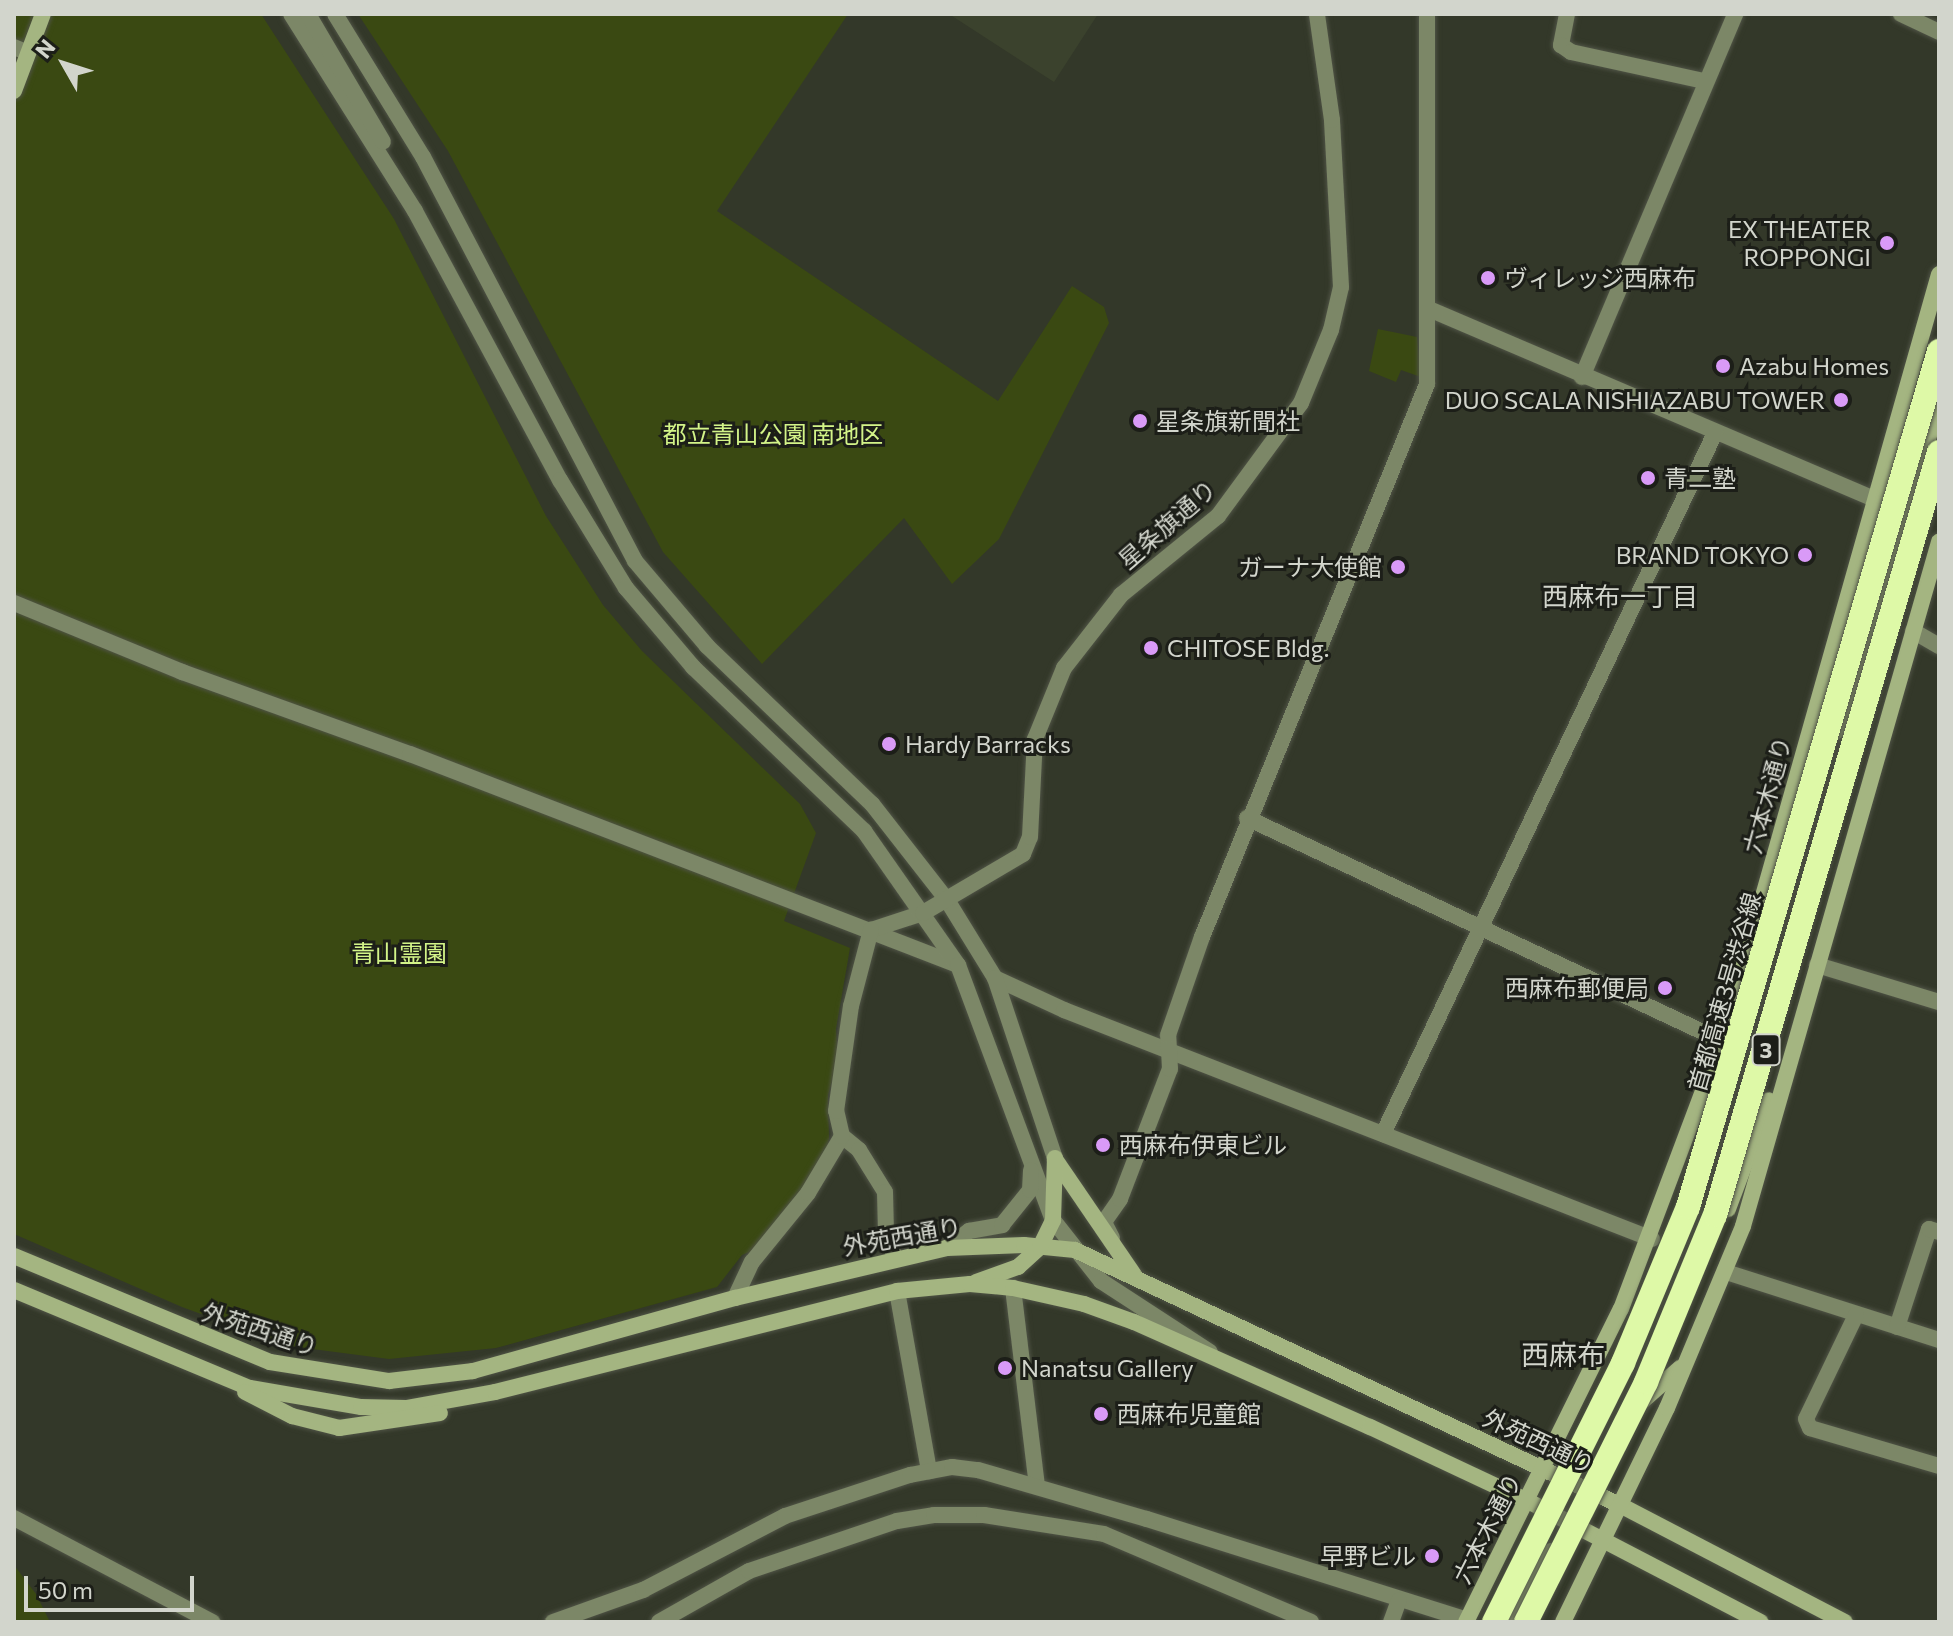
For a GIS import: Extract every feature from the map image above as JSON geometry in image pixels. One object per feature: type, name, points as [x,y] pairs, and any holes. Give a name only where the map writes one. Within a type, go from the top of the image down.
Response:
[{"type":"highway","name":"首都高速3号渋谷線","points":[[1490,1622],[1617,1378],[1688,1207],[1939,351]]},
{"type":"highway","name":"3","points":[[1526,1622],[1646,1382],[1715,1215],[1939,452]]},
{"type":"main road","points":[[14,91],[21,50],[43,14]]},
{"type":"main road","name":"六本木通り","points":[[1466,1621],[1544,1469],[1652,1239],[1722,1041],[1939,274]]},
{"type":"main road","points":[[1767,889],[1858,685],[1939,401]]},
{"type":"main road","points":[[1563,1622],[1622,1506],[1726,1272],[1939,542]]},
{"type":"main road","points":[[1724,1219],[1799,1020]]},
{"type":"main road","points":[[1679,1207],[1722,1041]]},
{"type":"main road","points":[[970,1284],[1018,1267],[1040,1247],[1053,1220],[1055,1158]]},
{"type":"main road","points":[[1055,1158],[1135,1276]]},
{"type":"main road","name":"外苑西通り","points":[[14,1256],[270,1362],[389,1381],[473,1371],[735,1298],[947,1248],[1040,1247],[1075,1250],[1622,1506],[1845,1622]]},
{"type":"main road","points":[[14,1290],[250,1388],[307,1401],[406,1408],[548,1378],[897,1291],[970,1284],[1013,1288],[1084,1304],[1214,1357],[1528,1501],[1760,1622]]},
{"type":"main road","points":[[1528,1501],[1551,1504],[1578,1485],[1622,1417],[1660,1390],[1693,1350]]},
{"type":"main road","points":[[220,1375],[292,1416],[339,1428],[400,1423],[548,1378]]},
{"type":"main road","points":[[1466,1621],[1490,1622],[1515,1610],[1570,1522],[1590,1500],[1622,1506]]},
{"type":"street","points":[[291,14],[390,165]]},
{"type":"street","points":[[308,14],[626,588],[693,667],[864,831],[923,913],[958,965],[1053,1220],[1075,1250],[1120,1296],[1214,1357]]},
{"type":"street","points":[[335,14],[423,157],[635,561],[707,646],[872,804],[947,900],[995,978],[1055,1158]]},
{"type":"street","name":"星条旗通り","points":[[871,930],[923,913],[1023,854],[1030,837],[1035,739],[1046,702],[1074,651],[1121,595],[1218,516],[1301,403],[1331,330],[1341,287],[1332,120],[1317,14]]},
{"type":"street","points":[[1135,1276],[1104,1222],[1120,1199],[1170,1069],[1168,1035],[1247,818],[1427,384],[1427,14]]},
{"type":"street","points":[[1567,14],[1561,45],[1571,52],[1704,81]]},
{"type":"street","points":[[1582,377],[1704,81],[1735,14]]},
{"type":"street","points":[[1901,14],[1939,32]]},
{"type":"street","points":[[1429,309],[1582,377],[1874,499]]},
{"type":"street","points":[[1383,1134],[1715,433]]},
{"type":"street","points":[[14,603],[182,672],[995,978],[1652,1239]]},
{"type":"street","points":[[1913,631],[1939,646]]},
{"type":"street","points":[[1247,818],[1479,931],[1722,1041]]},
{"type":"street","points":[[735,1298],[752,1262],[808,1193],[842,1136],[838,1096],[851,1006],[871,930]]},
{"type":"street","points":[[1817,965],[1939,1002]]},
{"type":"street","points":[[842,1136],[859,1150],[885,1192],[886,1232],[895,1258]]},
{"type":"street","points":[[947,1248],[969,1231],[1002,1225],[1030,1190],[1031,1164]]},
{"type":"street","points":[[1897,1327],[1929,1229],[1939,1232]]},
{"type":"street","points":[[1726,1272],[1939,1340]]},
{"type":"street","points":[[1013,1288],[1037,1487]]},
{"type":"street","points":[[897,1291],[929,1471]]},
{"type":"street","points":[[1856,1315],[1806,1419],[1810,1428],[1939,1466]]},
{"type":"street","points":[[553,1622],[643,1590],[785,1516],[929,1471],[978,1470],[1466,1621]]},
{"type":"street","points":[[1061,1524],[1063,1496]]},
{"type":"street","points":[[659,1622],[749,1571],[897,1521],[984,1515],[1061,1524],[1144,1548],[1311,1622]]},
{"type":"street","points":[[14,1518],[212,1622]]},
{"type":"street","points":[[1391,1622],[1399,1600]]},
{"type":"shaded area","points":[[949,14],[1098,14],[1054,82]]},
{"type":"green space","name":"青山霊園","points":[[14,14],[261,14],[394,219],[546,516],[603,605],[642,651],[800,804],[816,833],[784,921],[850,948],[836,1029],[838,1061],[828,1095],[829,1139],[823,1166],[757,1249],[742,1255],[717,1287],[496,1348],[389,1359],[289,1346],[182,1307],[14,1234]]},
{"type":"green space","name":"都立青山公園 南地区","points":[[358,14],[848,14],[717,211],[998,401],[1072,286],[1104,307],[1109,323],[999,539],[952,584],[904,518],[762,664],[663,552],[448,151]]},
{"type":"green space","points":[[1378,329],[1417,337],[1421,377],[1401,370],[1396,382],[1369,371]]},
{"type":"green space","points":[[14,1565],[36,1594],[50,1622],[14,1622]]},
{"type":"place","name":"EX THEATER ROPPONGI","points":[[1887,243]]},
{"type":"place","name":"ヴィレッジ西麻布","points":[[1488,278]]},
{"type":"place","name":"Azabu Homes","points":[[1723,366]]},
{"type":"place","name":"DUO SCALA NISHIAZABU TOWER","points":[[1841,400]]},
{"type":"place","name":"星条旗新聞社","points":[[1140,421]]},
{"type":"place","name":"青二塾","points":[[1648,478]]},
{"type":"place","name":"BRAND TOKYO","points":[[1805,555]]},
{"type":"place","name":"ガーナ大使館","points":[[1398,567]]},
{"type":"place","name":"CHITOSE Bldg.","points":[[1151,648]]},
{"type":"place","name":"Hardy Barracks","points":[[889,744]]},
{"type":"place","name":"西麻布郵便局","points":[[1665,988]]},
{"type":"place","name":"西麻布伊東ビル","points":[[1103,1145]]},
{"type":"place","name":"Nanatsu Gallery","points":[[1005,1368]]},
{"type":"place","name":"西麻布児童館","points":[[1101,1414]]},
{"type":"place","name":"早野ビル","points":[[1432,1556]]},
{"type":"district","name":"西麻布一丁目","points":[[1620,596]]},
{"type":"district","name":"西麻布","points":[[1563,1354]]}]
